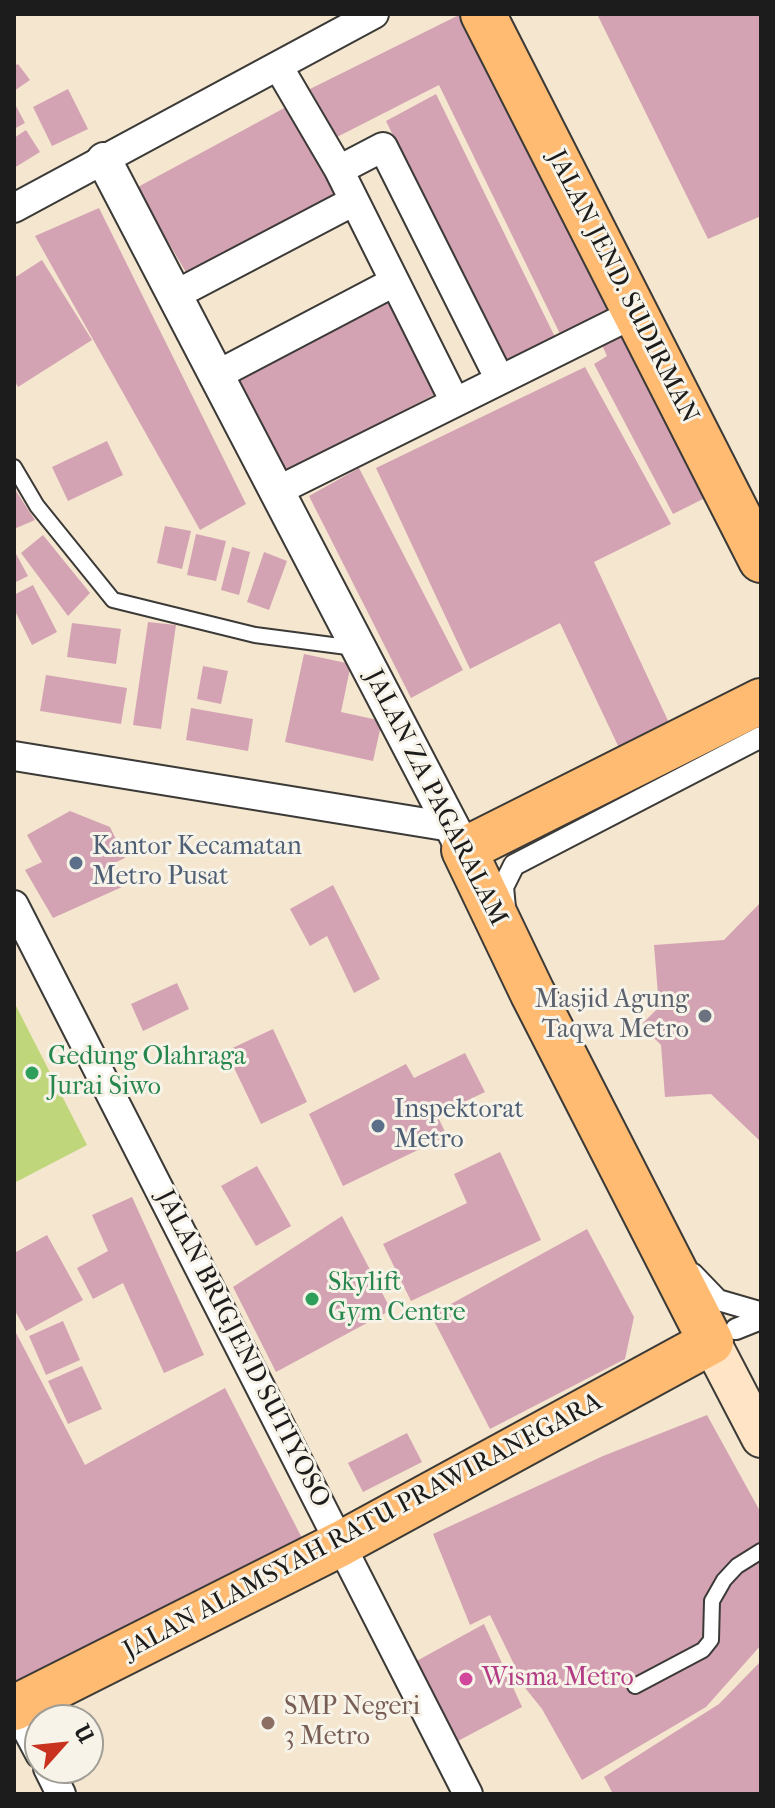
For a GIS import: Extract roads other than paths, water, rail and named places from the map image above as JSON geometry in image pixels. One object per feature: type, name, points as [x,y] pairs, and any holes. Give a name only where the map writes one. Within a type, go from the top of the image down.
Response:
[{"type":"main road","name":"JALAN JEND. SUDIRMAN","points":[[483,14],[761,560]]},
{"type":"main road","name":"JALAN JEND. SUDIRMAN","points":[[514,14],[761,495]]},
{"type":"main road","points":[[458,838],[761,701]]},
{"type":"main road","name":"JALAN ZA PAGARALAM","points":[[458,838],[532,992],[723,1336],[761,1438]]},
{"type":"main road","name":"JALAN ALAMSYAH RATU PRAWIRANEGARA","points":[[15,1707],[342,1543],[723,1336]]},
{"type":"street","points":[[14,208],[374,14]]},
{"type":"street","points":[[278,66],[339,170],[455,402]]},
{"type":"street","points":[[339,170],[383,147],[500,380]]},
{"type":"street","name":"JALAN ZA PAGARALAM","points":[[104,160],[458,838]]},
{"type":"street","points":[[175,295],[354,201]]},
{"type":"street","points":[[217,375],[394,282]]},
{"type":"street","points":[[277,491],[637,312]]},
{"type":"street","points":[[723,1336],[761,1319],[756,1311],[718,1300],[695,1278],[504,906],[503,887],[514,865],[761,737]]},
{"type":"street","points":[[14,756],[458,838]]},
{"type":"street","name":"JALAN BRIGJEND SUTIYOSO","points":[[14,905],[468,1794]]},
{"type":"street","points":[[761,1391],[758,1400],[761,1406]]},
{"type":"lane","points":[[14,467],[37,506],[113,600],[255,635],[359,649]]},
{"type":"lane","points":[[635,1686],[703,1650],[711,1640],[712,1601],[724,1580],[737,1566],[761,1551]]},
{"type":"place","name":"Kantor Kecamatan Metro Pusat","points":[[76,863]]},
{"type":"place","name":"Masjid Agung Taqwa Metro","points":[[705,1016]]},
{"type":"place","name":"Gedung Olahraga Jurai Siwo","points":[[32,1073]]},
{"type":"place","name":"Inspektorat Metro","points":[[378,1126]]},
{"type":"place","name":"Skylift Gym Centre","points":[[312,1299]]},
{"type":"place","name":"Wisma Metro","points":[[466,1679]]},
{"type":"place","name":"SMP Negeri 3 Metro","points":[[268,1723]]}]
